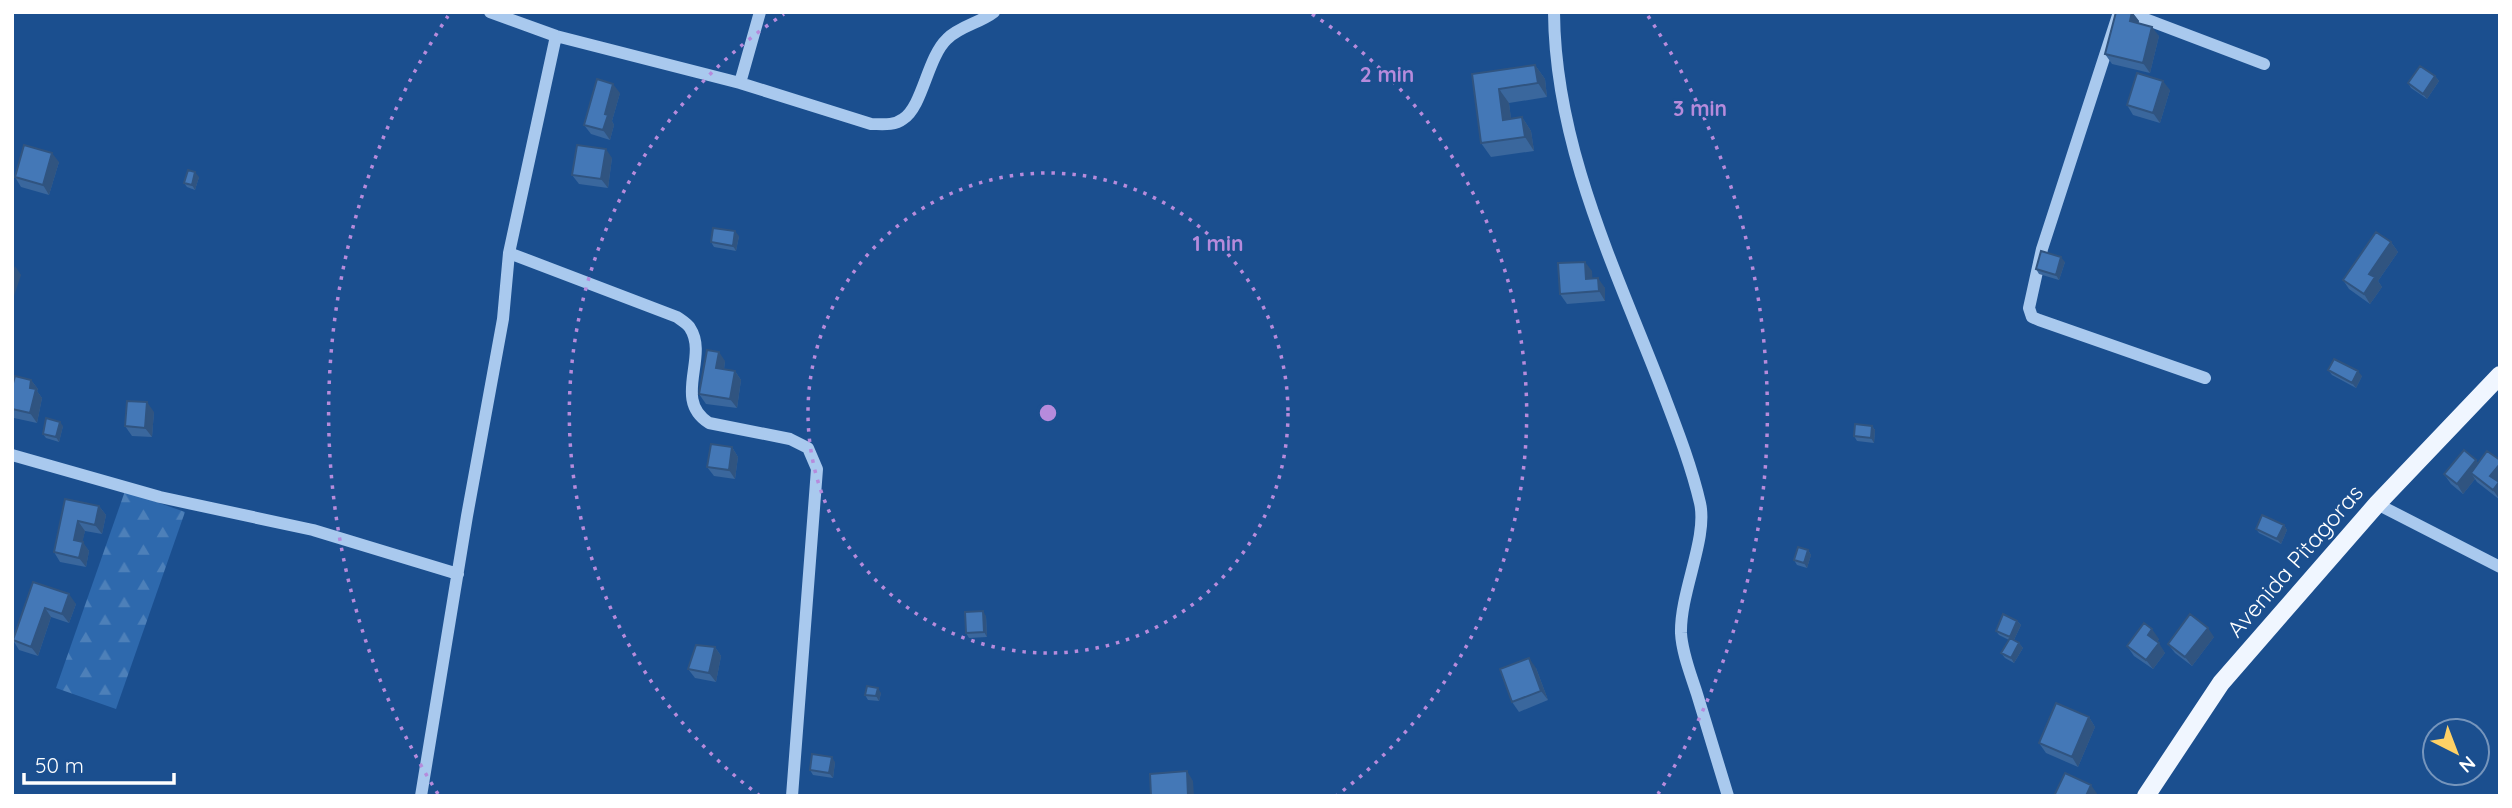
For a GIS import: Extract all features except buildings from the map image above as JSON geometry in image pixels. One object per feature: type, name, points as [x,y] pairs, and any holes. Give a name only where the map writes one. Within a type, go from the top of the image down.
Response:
[{"type":"main road","name":"Avenida Pitagoras","points":[[2146,796],[2221,682],[2377,504],[2500,375]]},
{"type":"street","points":[[490,12],[556,36],[740,83],[871,124],[890,124],[903,119],[912,109],[937,51],[947,39],[995,12]]},
{"type":"street","points":[[740,83],[760,12]]},
{"type":"street","points":[[1554,12],[1554,48],[1565,118],[1584,190],[1672,416],[1700,502],[1702,523],[1683,601],[1681,635],[1728,796]]},
{"type":"street","points":[[2119,12],[2042,249],[2029,308],[2032,317],[2039,320],[2205,379]]},
{"type":"street","points":[[2127,12],[2264,64]]},
{"type":"street","points":[[421,796],[503,320],[509,253],[556,36]]},
{"type":"street","points":[[509,253],[677,317],[691,328],[695,345],[692,405],[699,416],[709,423],[790,439],[808,448],[817,469],[792,796]]},
{"type":"street","points":[[12,455],[160,498],[313,530],[458,574]]},
{"type":"street","points":[[2377,504],[2500,567]]},
{"type":"green space","points":[[125,491],[185,512],[116,709],[56,688]]}]
